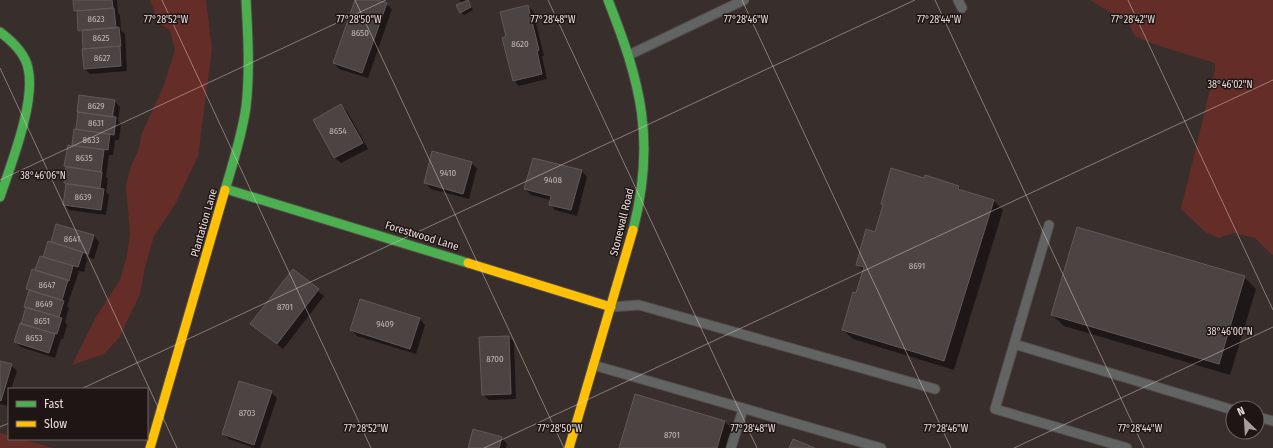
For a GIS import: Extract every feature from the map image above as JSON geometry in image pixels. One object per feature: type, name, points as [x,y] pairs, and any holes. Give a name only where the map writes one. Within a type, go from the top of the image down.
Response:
[{"type":"street","name":"Plantation Lane","points":[[150,448],[238,147],[246,107],[249,53],[246,0]]},
{"type":"street","name":"Stonewall Road","points":[[569,448],[636,223],[644,182],[645,140],[641,98],[629,55],[608,0]]},
{"type":"street","points":[[0,32],[20,51],[28,68],[30,86],[22,126],[0,197]]},
{"type":"street","name":"Forestwood Lane","points":[[226,189],[611,307]]},
{"type":"lane","points":[[629,55],[744,0]]},
{"type":"lane","points":[[1049,226],[995,409],[1127,448]]},
{"type":"lane","points":[[611,307],[639,305],[935,389]]},
{"type":"lane","points":[[1014,344],[1225,408]]},
{"type":"lane","points":[[593,365],[881,448]]},
{"type":"lane","points":[[731,448],[744,408]]},
{"type":"shaded area","points":[[150,0],[206,0],[212,49],[198,156],[176,203],[154,236],[145,267],[140,294],[119,338],[104,354],[72,365],[96,317],[120,280],[127,255],[130,234],[126,186],[131,166],[138,151],[142,133],[164,85],[175,50],[170,30],[159,24]]},
{"type":"shaded area","points":[[1090,0],[1273,0],[1273,255],[1255,238],[1234,233],[1219,238],[1205,232],[1181,209],[1215,69],[1215,63],[1156,45],[1135,36],[1129,24]]},
{"type":"shaded area","points":[[0,433],[8,435],[8,440],[25,440],[53,448],[0,448]]},
{"type":"building","points":[[73,0],[112,0],[113,8],[74,11]]},
{"type":"building","points":[[355,0],[378,0],[387,3],[362,73],[333,63]]},
{"type":"building","points":[[468,0],[471,7],[460,13],[456,5]]},
{"type":"building","points":[[528,5],[539,50],[537,51],[542,74],[513,81],[502,38],[506,36],[500,12]]},
{"type":"building","points":[[114,8],[116,28],[78,31],[77,11]]},
{"type":"building","points":[[119,27],[121,46],[83,49],[82,30]]},
{"type":"building","points":[[120,46],[121,66],[84,69],[82,49]]},
{"type":"building","points":[[79,95],[115,100],[112,117],[77,112]]},
{"type":"building","points":[[341,104],[363,143],[334,158],[313,120]]},
{"type":"building","points":[[78,112],[116,117],[114,135],[76,129]]},
{"type":"building","points":[[74,129],[110,134],[108,150],[72,145]]},
{"type":"building","points":[[68,145],[104,150],[101,172],[64,166]]},
{"type":"building","points":[[432,151],[472,162],[463,194],[424,183]]},
{"type":"building","points":[[533,158],[582,170],[571,210],[549,205],[551,196],[524,189]]},
{"type":"building","points":[[66,167],[102,172],[100,188],[64,183]]},
{"type":"building","points":[[891,168],[924,178],[925,175],[959,186],[958,189],[994,200],[944,361],[842,330],[853,292],[856,293],[864,267],[856,265],[866,229],[875,232],[883,205],[881,204]]},
{"type":"building","points":[[66,184],[104,189],[101,210],[63,205]]},
{"type":"building","points":[[56,224],[94,235],[88,254],[51,242]]},
{"type":"building","points":[[1077,227],[1245,276],[1219,364],[1051,315]]},
{"type":"building","points":[[48,241],[83,252],[78,267],[43,257]]},
{"type":"building","points":[[40,256],[73,266],[69,281],[35,270]]},
{"type":"building","points":[[32,269],[68,280],[62,300],[26,289]]},
{"type":"building","points":[[293,269],[319,289],[277,344],[250,324]]},
{"type":"building","points":[[29,290],[64,301],[59,317],[24,307]]},
{"type":"building","points":[[360,299],[420,318],[410,349],[350,330]]},
{"type":"building","points":[[26,307],[62,318],[57,334],[21,324]]},
{"type":"building","points":[[20,323],[55,334],[49,353],[14,342]]},
{"type":"building","points":[[509,336],[511,394],[482,395],[479,337]]},
{"type":"building","points":[[0,361],[12,364],[1,401],[0,400]]},
{"type":"building","points":[[239,381],[272,391],[254,445],[222,434]]},
{"type":"building","points":[[635,394],[725,421],[717,448],[619,448]]},
{"type":"building","points":[[473,429],[502,437],[499,448],[468,448]]},
{"type":"building","points":[[793,439],[815,448],[789,448]]},
{"type":"traffic: fast","points":[[225,190],[240,138],[246,107],[248,67],[246,0]]},
{"type":"traffic: fast","points":[[608,0],[629,58],[642,113],[644,140],[643,168],[640,198],[633,230]]},
{"type":"traffic: fast","points":[[0,32],[21,52],[28,68],[30,82],[26,115],[16,151],[0,197]]},
{"type":"traffic: fast","points":[[226,189],[468,263]]},
{"type":"traffic: slow","points":[[150,448],[225,190]]},
{"type":"traffic: slow","points":[[569,448],[633,230]]},
{"type":"traffic: slow","points":[[468,263],[611,307]]}]
